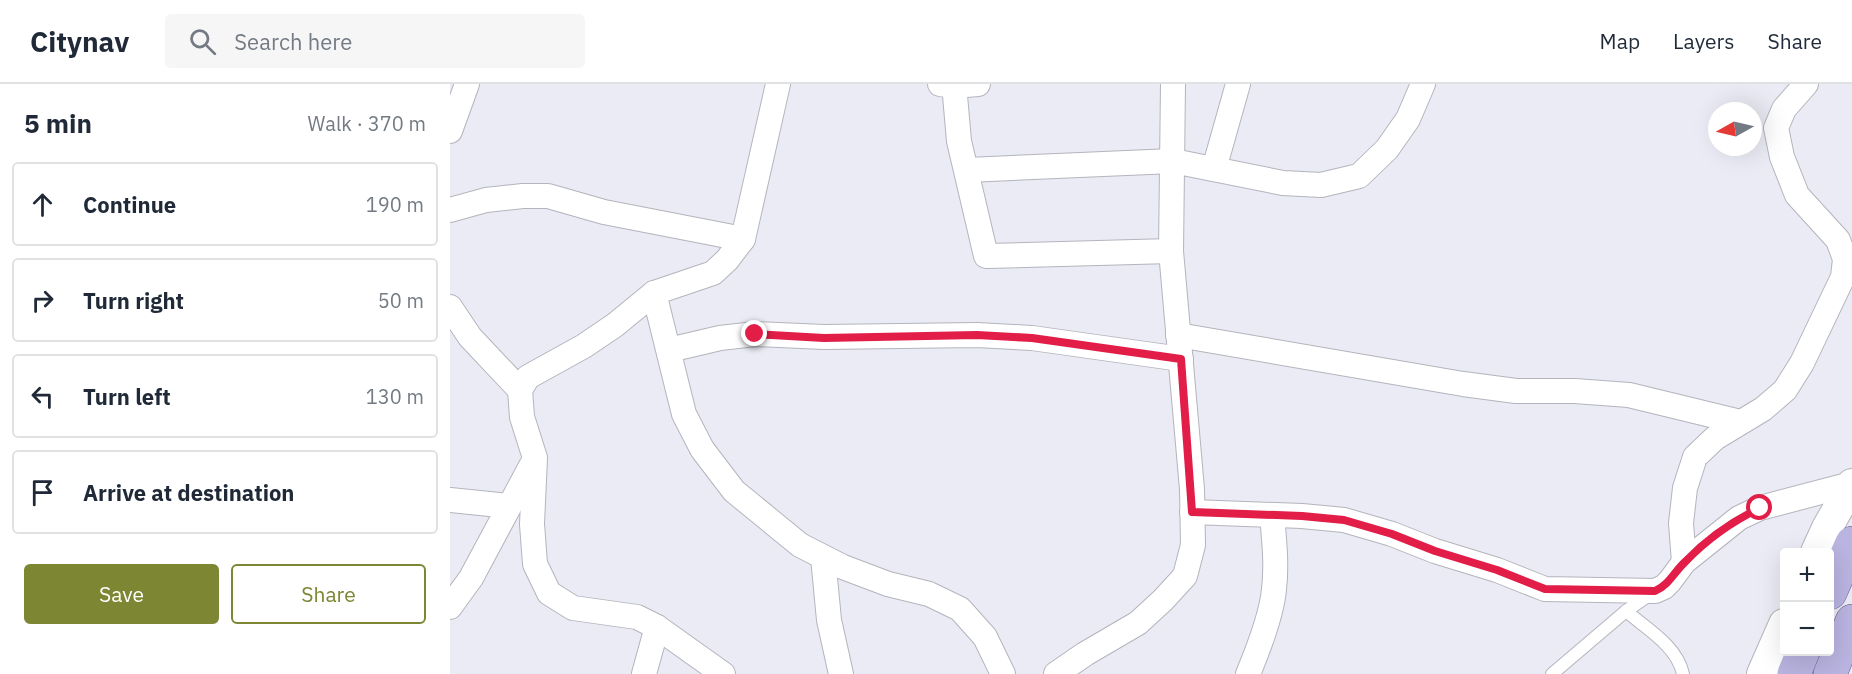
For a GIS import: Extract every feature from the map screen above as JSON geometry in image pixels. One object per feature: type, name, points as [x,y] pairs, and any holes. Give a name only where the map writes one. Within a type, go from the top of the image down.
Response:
[{"type":"main road","points":[[1834,583],[1852,543]]},
{"type":"main road","points":[[1830,674],[1852,621]]},
{"type":"main road","points":[[1794,674],[1801,656]]},
{"type":"street","points":[[450,131],[467,84]]},
{"type":"street","points":[[723,674],[657,627],[637,617],[573,608],[549,593],[535,564],[532,524],[535,458],[522,417],[520,390],[528,377],[584,346],[615,325],[654,293],[713,273],[727,260],[743,239],[778,84]]},
{"type":"street","points":[[1056,674],[1138,623],[1163,600],[1185,576],[1193,544],[1181,359],[1171,250],[1173,84]]},
{"type":"street","points":[[1214,169],[1238,84]]},
{"type":"street","points":[[967,170],[1173,161],[1283,183],[1321,185],[1359,176],[1387,149],[1408,118],[1423,84]]},
{"type":"street","points":[[1684,562],[1681,523],[1685,489],[1695,457],[1715,438],[1763,409],[1785,390],[1802,363],[1843,277],[1845,259],[1838,240],[1797,195],[1782,157],[1776,128],[1784,109],[1806,84]]},
{"type":"street","points":[[956,85],[959,141],[986,256],[1171,250]]},
{"type":"street","points":[[450,210],[486,201],[523,196],[548,196],[604,212],[743,239]]},
{"type":"street","points":[[654,293],[684,414],[708,457],[734,491],[800,545],[888,584],[929,594],[960,609],[985,637],[1003,674]]},
{"type":"street","points":[[450,307],[470,337],[520,390]]},
{"type":"street","points":[[669,350],[720,338],[755,334],[824,338],[977,335],[1032,338],[1181,359]]},
{"type":"street","points":[[1178,335],[1484,387],[1516,391],[1575,391],[1629,395],[1740,422]]},
{"type":"street","points":[[450,607],[471,578],[535,458]]},
{"type":"street","points":[[1192,512],[1272,514],[1344,520],[1497,570],[1545,589],[1655,591],[1664,587],[1684,562],[1739,518],[1760,508],[1852,484]]},
{"type":"street","points":[[1818,548],[1852,484]]},
{"type":"street","points":[[450,500],[509,506]]},
{"type":"street","points":[[1248,674],[1274,592],[1276,562],[1272,514]]},
{"type":"street","points":[[823,557],[829,620],[841,674]]},
{"type":"street","points":[[644,674],[657,627]]},
{"type":"street","points":[[1762,674],[1780,635]]},
{"type":"lane","points":[[1552,674],[1626,612],[1655,591]]},
{"type":"lane","points":[[1626,612],[1669,647],[1681,664],[1683,674]]},
{"type":"route","points":[[755,334],[824,338],[977,335],[1032,338],[1181,359],[1192,512],[1344,520],[1497,570],[1545,589],[1655,591],[1664,587],[1684,562],[1715,536],[1739,518],[1760,508]]}]
